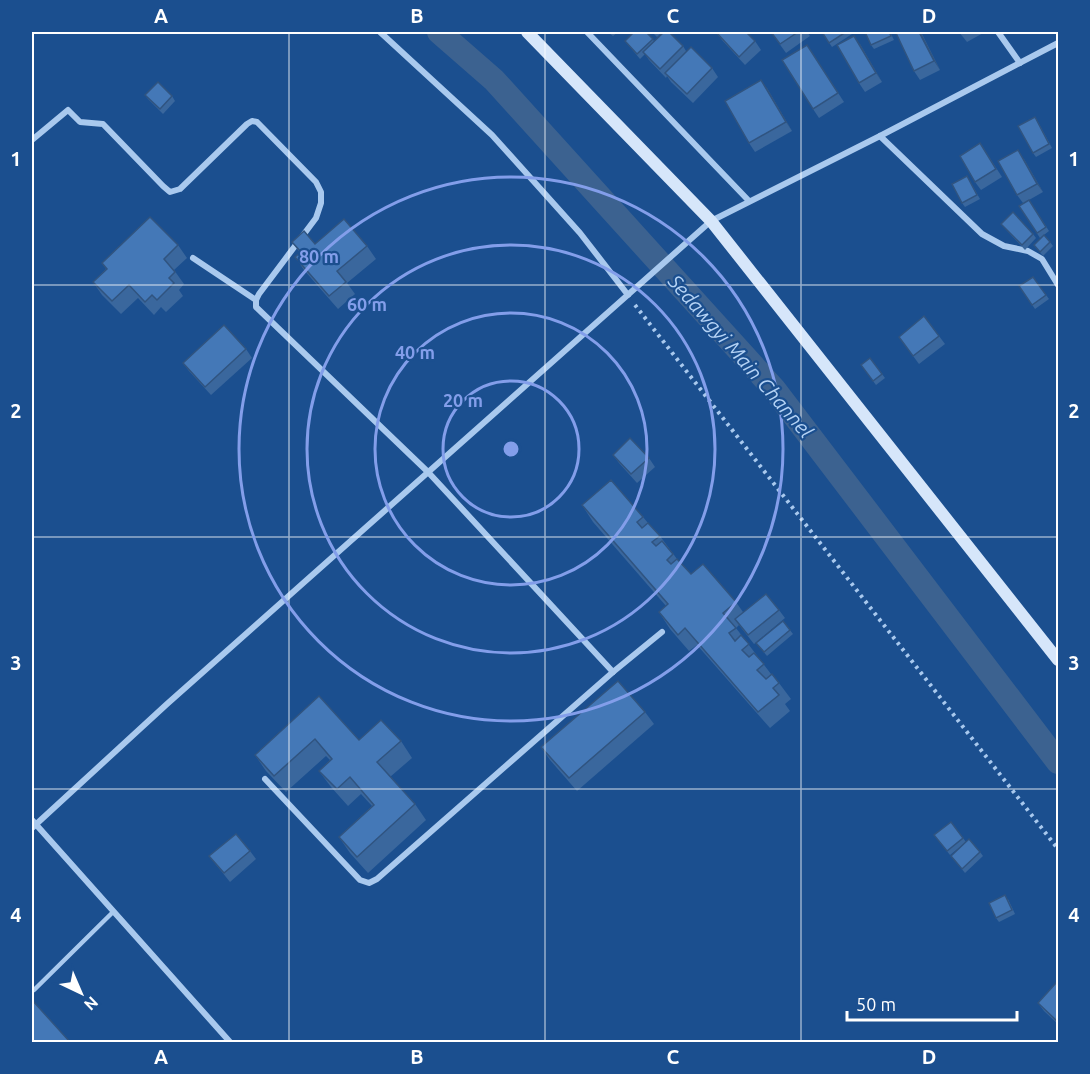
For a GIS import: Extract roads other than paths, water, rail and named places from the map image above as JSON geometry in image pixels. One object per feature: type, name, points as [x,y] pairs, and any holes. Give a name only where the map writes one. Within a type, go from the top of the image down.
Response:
[{"type":"street","points":[[380,32],[492,135],[580,233],[628,295]]},
{"type":"street","points":[[526,32],[711,221],[1059,660]]},
{"type":"street","points":[[587,32],[749,201]]},
{"type":"street","points":[[998,32],[1020,63]]},
{"type":"street","points":[[230,1042],[33,824],[711,221],[1059,43]]},
{"type":"street","points":[[32,140],[69,110],[80,122],[103,124],[170,192],[180,189],[248,124],[252,121],[257,122],[316,182],[321,192],[321,203],[316,218],[259,294],[256,306],[428,472],[613,672]]},
{"type":"street","points":[[880,136],[982,234],[1004,246],[1029,251],[1042,259],[1059,285]]},
{"type":"street","points":[[193,258],[256,300]]},
{"type":"street","points":[[265,779],[360,880],[369,883],[386,872],[613,672],[662,632]]},
{"type":"lane","points":[[34,990],[113,912]]},
{"type":"waterway","name":"Sedawgyi Main Channel","points":[[439,32],[494,80],[774,389],[1058,762]]}]
